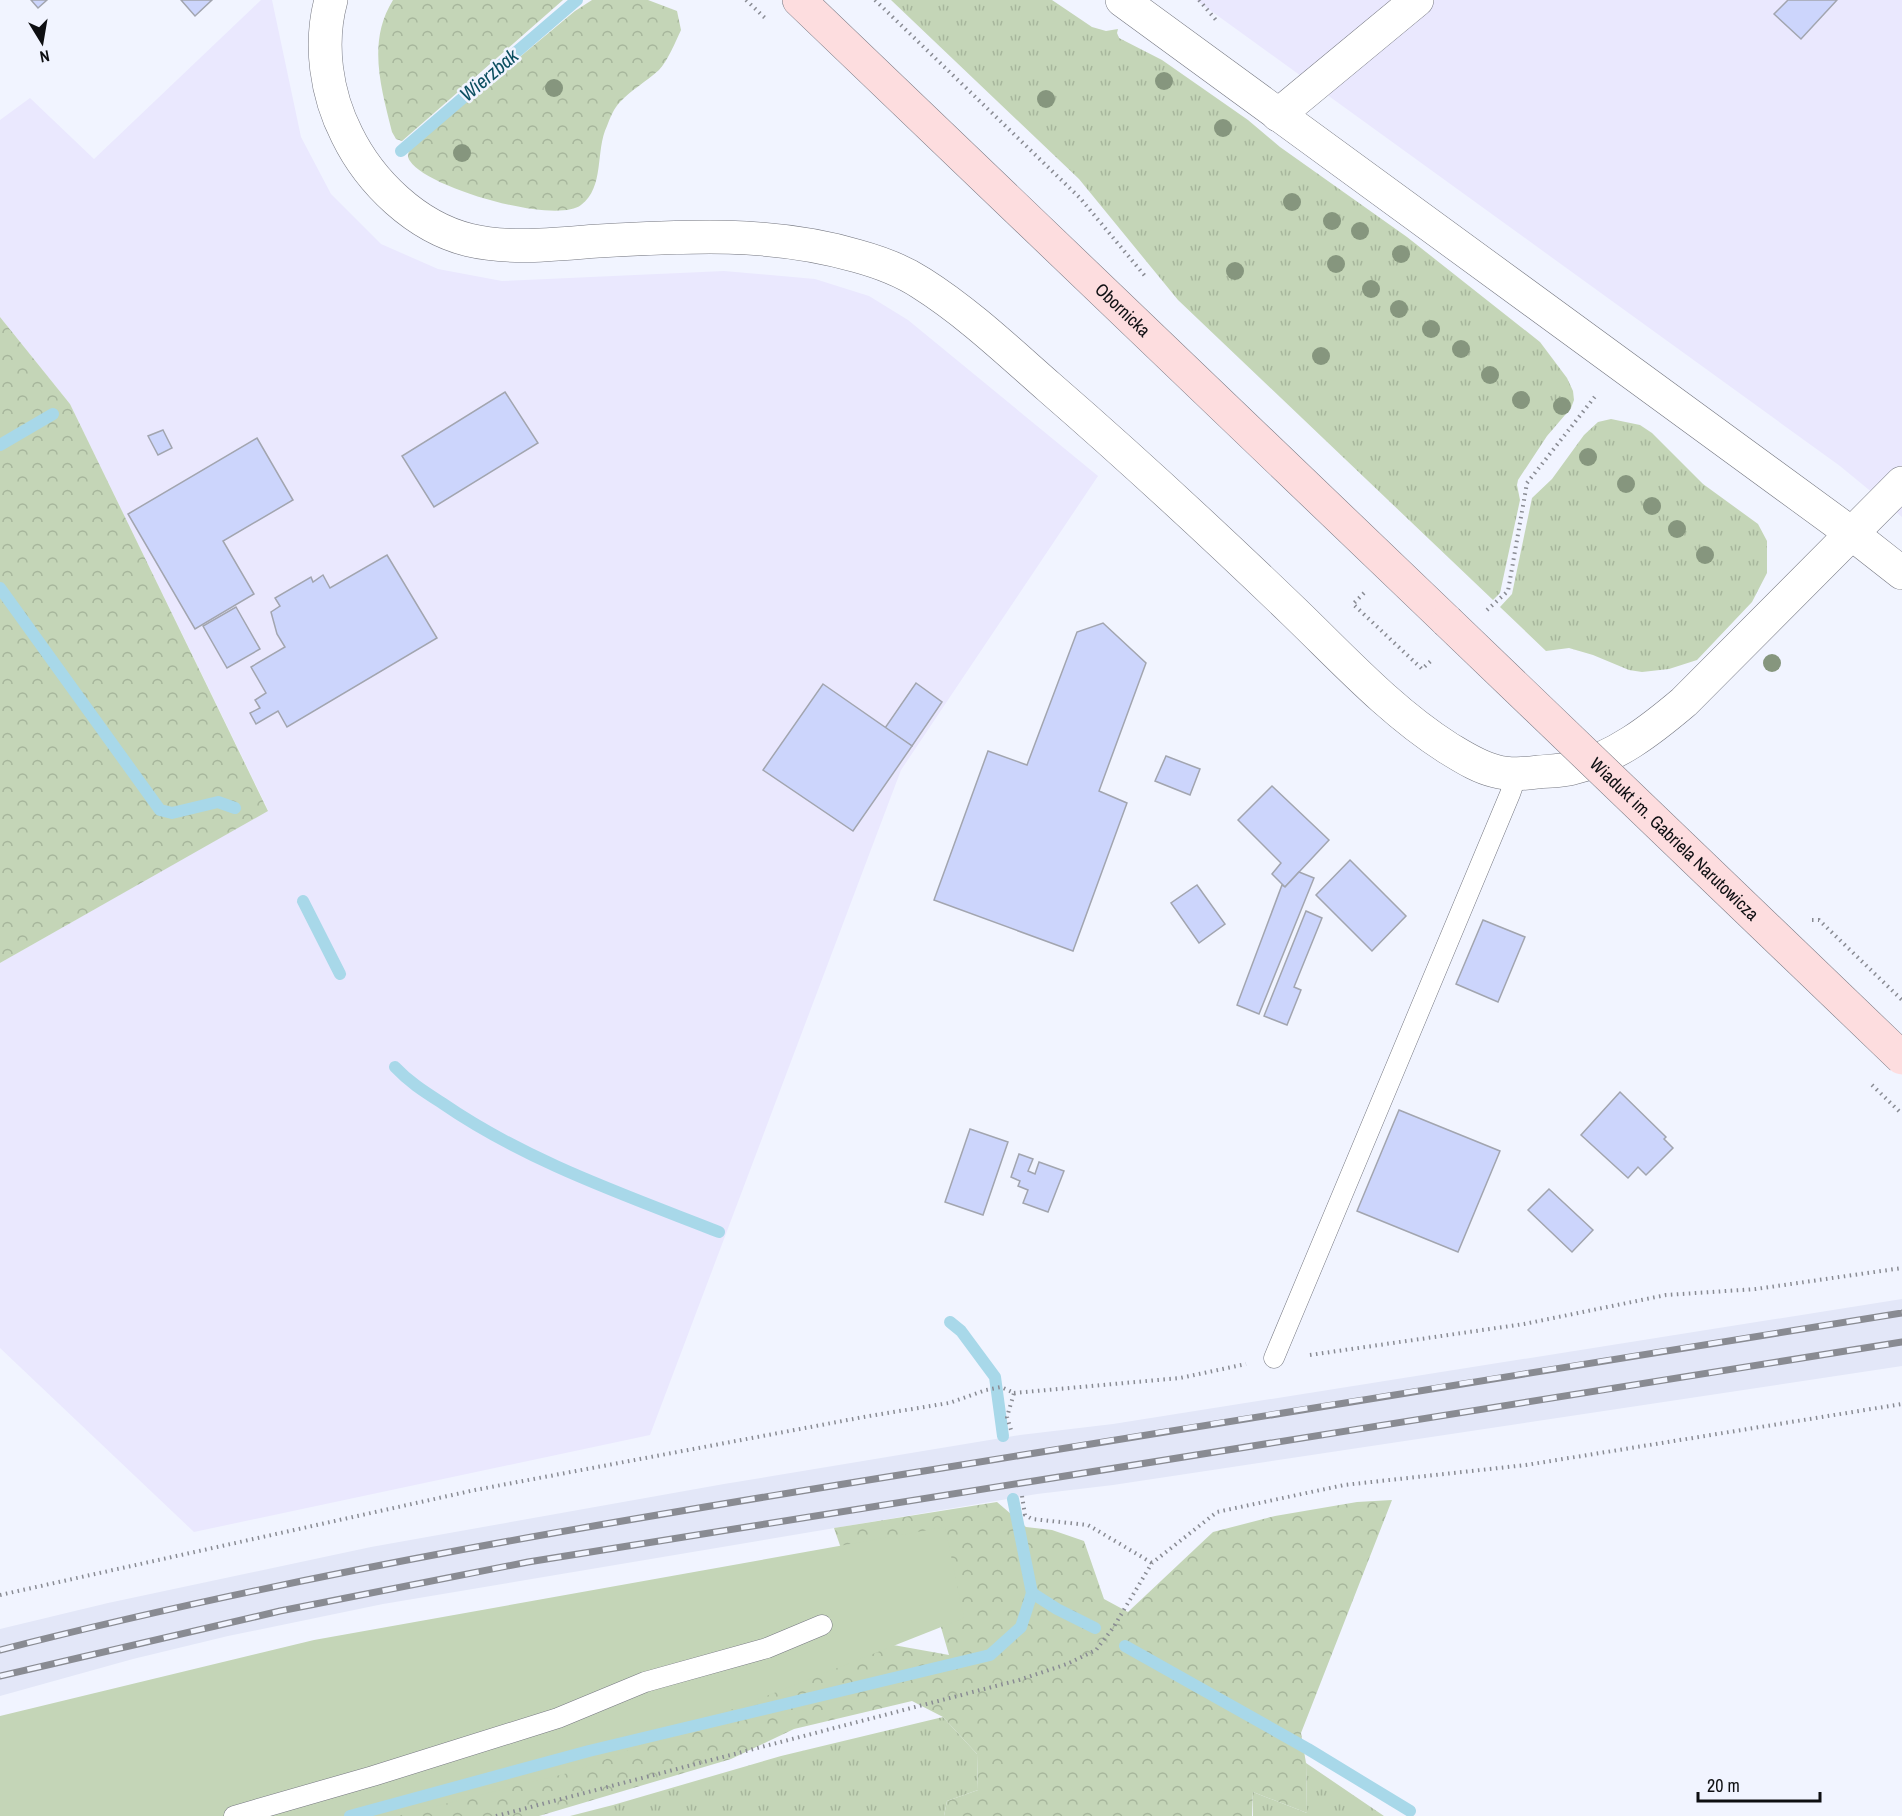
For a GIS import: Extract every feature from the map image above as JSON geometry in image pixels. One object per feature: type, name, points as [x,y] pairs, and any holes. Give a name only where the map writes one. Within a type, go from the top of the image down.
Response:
[{"type":"main road","name":"Obornicka","points":[[799,0],[1447,621]]},
{"type":"main road","name":"Wiadukt im. Gabriela Narutowicza","points":[[1447,621],[1902,1058]]},
{"type":"street","points":[[331,0],[325,51],[337,114],[356,152],[374,176],[392,197],[411,211],[434,226],[466,239],[504,244],[539,245],[677,237],[754,237],[787,240],[825,247],[883,263],[920,282],[994,339],[1119,447],[1216,536],[1410,722],[1467,759],[1496,772],[1517,774],[1572,768],[1608,754],[1646,734],[1683,702],[1902,483]]},
{"type":"street","points":[[1122,0],[1851,533],[1902,573]]},
{"type":"street","points":[[1278,115],[1417,0]]},
{"type":"lane","points":[[1274,1358],[1517,774]]},
{"type":"lane","points":[[234,1816],[373,1776],[558,1718],[645,1682],[767,1648],[822,1625]]},
{"type":"path","points":[[875,0],[1080,198],[1146,277]]},
{"type":"path","points":[[1199,0],[1220,24]]},
{"type":"path","points":[[1482,614],[1508,591],[1527,483],[1599,391]]},
{"type":"path","points":[[1364,593],[1353,604],[1422,669],[1439,654]]},
{"type":"path","points":[[0,1595],[475,1490],[857,1418],[949,1403],[1001,1387],[1014,1393],[1180,1378],[1274,1358],[1319,1354],[1524,1324],[1666,1295],[1756,1289],[1902,1268]]},
{"type":"path","points":[[1012,1433],[1008,1417],[1014,1393]]},
{"type":"path","points":[[496,1816],[1019,1680],[1067,1664],[1096,1650],[1113,1628],[1152,1563],[1217,1512],[1344,1485],[1526,1465],[1902,1404]]},
{"type":"path","points":[[1022,1496],[1025,1515],[1032,1520],[1088,1525],[1152,1563]]},
{"type":"shaded area","points":[[261,0],[272,0],[301,137],[331,194],[381,244],[438,269],[502,281],[724,271],[815,279],[869,296],[908,320],[1098,476],[901,770],[650,1435],[194,1532],[0,1348],[0,963],[268,810],[70,404],[0,317],[0,120],[30,98],[94,159]]},
{"type":"shaded area","points":[[1196,0],[1902,0],[1902,517],[1840,466]]},
{"type":"shaded area","points":[[1902,1299],[1902,1366],[1113,1485],[1037,1494],[383,1604],[228,1636],[133,1659],[0,1696],[0,1629],[108,1603],[371,1547],[724,1484],[1020,1435],[1113,1424]]},
{"type":"green space","points":[[393,0],[563,0],[402,141],[396,139],[392,132],[379,65],[380,32]]},
{"type":"green space","points":[[592,0],[648,0],[677,11],[681,30],[662,66],[624,98],[614,110],[603,136],[594,189],[581,205],[567,210],[546,210],[492,201],[440,182],[421,171],[410,161],[408,155],[410,148],[575,11]]},
{"type":"green space","points":[[891,0],[1052,0],[1092,27],[1106,31],[1118,29],[1119,38],[1162,60],[1248,120],[1280,147],[1407,237],[1540,342],[1567,378],[1574,400],[1571,408],[1547,436],[1518,480],[1520,500],[1500,593],[1493,600],[1178,300],[1079,179]]},
{"type":"green space","points":[[0,317],[70,404],[268,811],[0,963]]},
{"type":"green space","points":[[1611,419],[1640,425],[1652,433],[1703,484],[1758,524],[1767,541],[1767,573],[1752,602],[1697,660],[1669,669],[1642,672],[1629,670],[1569,648],[1546,651],[1500,607],[1512,594],[1532,498],[1552,479],[1584,435],[1598,422]]},
{"type":"green space","points":[[1392,1500],[1301,1733],[1306,1763],[1307,1813],[1253,1792],[1252,1816],[944,1816],[947,1801],[978,1790],[977,1754],[943,1717],[912,1701],[794,1729],[731,1759],[539,1816],[278,1816],[871,1641],[949,1655],[923,1565],[845,1560],[834,1528],[997,1502],[1026,1527],[1052,1530],[1084,1541],[1104,1599],[1128,1612],[1213,1532],[1275,1516],[1357,1502]]},
{"type":"green space","points":[[945,1527],[964,1618],[576,1771],[397,1816],[0,1816],[0,1716],[314,1640]]},
{"type":"green space","points":[[943,1717],[977,1754],[978,1790],[947,1801],[944,1816],[570,1816],[781,1756]]},
{"type":"green space","points":[[1306,1763],[1384,1816],[1253,1816],[1253,1792],[1307,1813]]},
{"type":"building","points":[[31,0],[47,0],[38,8]]},
{"type":"building","points":[[181,0],[212,0],[195,16]]},
{"type":"building","points":[[1788,0],[1837,0],[1801,39],[1774,14]]},
{"type":"building","points":[[505,392],[538,443],[434,507],[402,456]]},
{"type":"building","points":[[163,430],[172,448],[158,455],[148,436]]},
{"type":"building","points":[[257,438],[293,500],[223,541],[254,594],[195,629],[128,514]]},
{"type":"building","points":[[387,555],[437,638],[287,727],[278,711],[256,724],[250,713],[260,708],[255,700],[266,693],[251,667],[285,647],[277,634],[271,612],[280,606],[275,598],[311,577],[313,582],[323,575],[330,588]]},
{"type":"building","points":[[236,607],[260,649],[227,668],[203,626]]},
{"type":"building","points":[[1103,623],[1146,663],[1099,791],[1127,803],[1073,951],[934,900],[988,751],[1027,765],[1077,632]]},
{"type":"building","points":[[916,683],[942,702],[912,746],[885,728]]},
{"type":"building","points":[[823,684],[912,746],[853,831],[763,770]]},
{"type":"building","points":[[1166,756],[1200,769],[1190,795],[1155,781]]},
{"type":"building","points":[[1272,786],[1329,840],[1285,887],[1272,874],[1281,863],[1238,820]]},
{"type":"building","points":[[1350,860],[1406,916],[1372,951],[1316,895]]},
{"type":"building","points":[[1299,872],[1314,878],[1259,1014],[1237,1005],[1282,885],[1285,887]]},
{"type":"building","points":[[1197,885],[1225,924],[1199,943],[1171,903]]},
{"type":"building","points":[[1306,911],[1322,918],[1294,987],[1301,990],[1287,1025],[1264,1016]]},
{"type":"building","points":[[1483,920],[1525,937],[1498,1002],[1456,984]]},
{"type":"building","points":[[1620,1092],[1666,1137],[1664,1139],[1673,1148],[1646,1175],[1638,1167],[1628,1178],[1581,1135]]},
{"type":"building","points":[[1399,1110],[1500,1151],[1458,1252],[1357,1211]]},
{"type":"building","points":[[970,1129],[1008,1142],[983,1215],[945,1202]]},
{"type":"building","points":[[1019,1154],[1033,1159],[1028,1171],[1035,1174],[1039,1162],[1064,1171],[1048,1212],[1023,1203],[1028,1190],[1018,1186],[1020,1181],[1011,1177]]},
{"type":"building","points":[[1549,1189],[1593,1230],[1572,1252],[1528,1210]]},
{"type":"waterway","name":"Wierzbak","points":[[401,151],[577,0]]},
{"type":"waterway","name":"Wierzbak","points":[[0,445],[53,414]]},
{"type":"waterway","points":[[0,588],[160,810],[172,813],[218,802],[235,808]]},
{"type":"waterway","points":[[303,901],[340,974]]},
{"type":"waterway","points":[[395,1067],[429,1095],[474,1124],[542,1160],[719,1232]]},
{"type":"waterway","points":[[950,1322],[961,1331],[995,1377],[1003,1436]]},
{"type":"waterway","points":[[1013,1499],[1032,1593],[1057,1609],[1095,1628]]},
{"type":"waterway","points":[[350,1816],[589,1751],[990,1655],[1021,1627],[1032,1593]]},
{"type":"waterway","points":[[1125,1646],[1308,1749],[1410,1811]]},
{"type":"railway","points":[[0,1650],[229,1596],[576,1529],[1902,1313]]},
{"type":"railway","points":[[0,1676],[280,1611],[528,1562],[1902,1342]]}]
